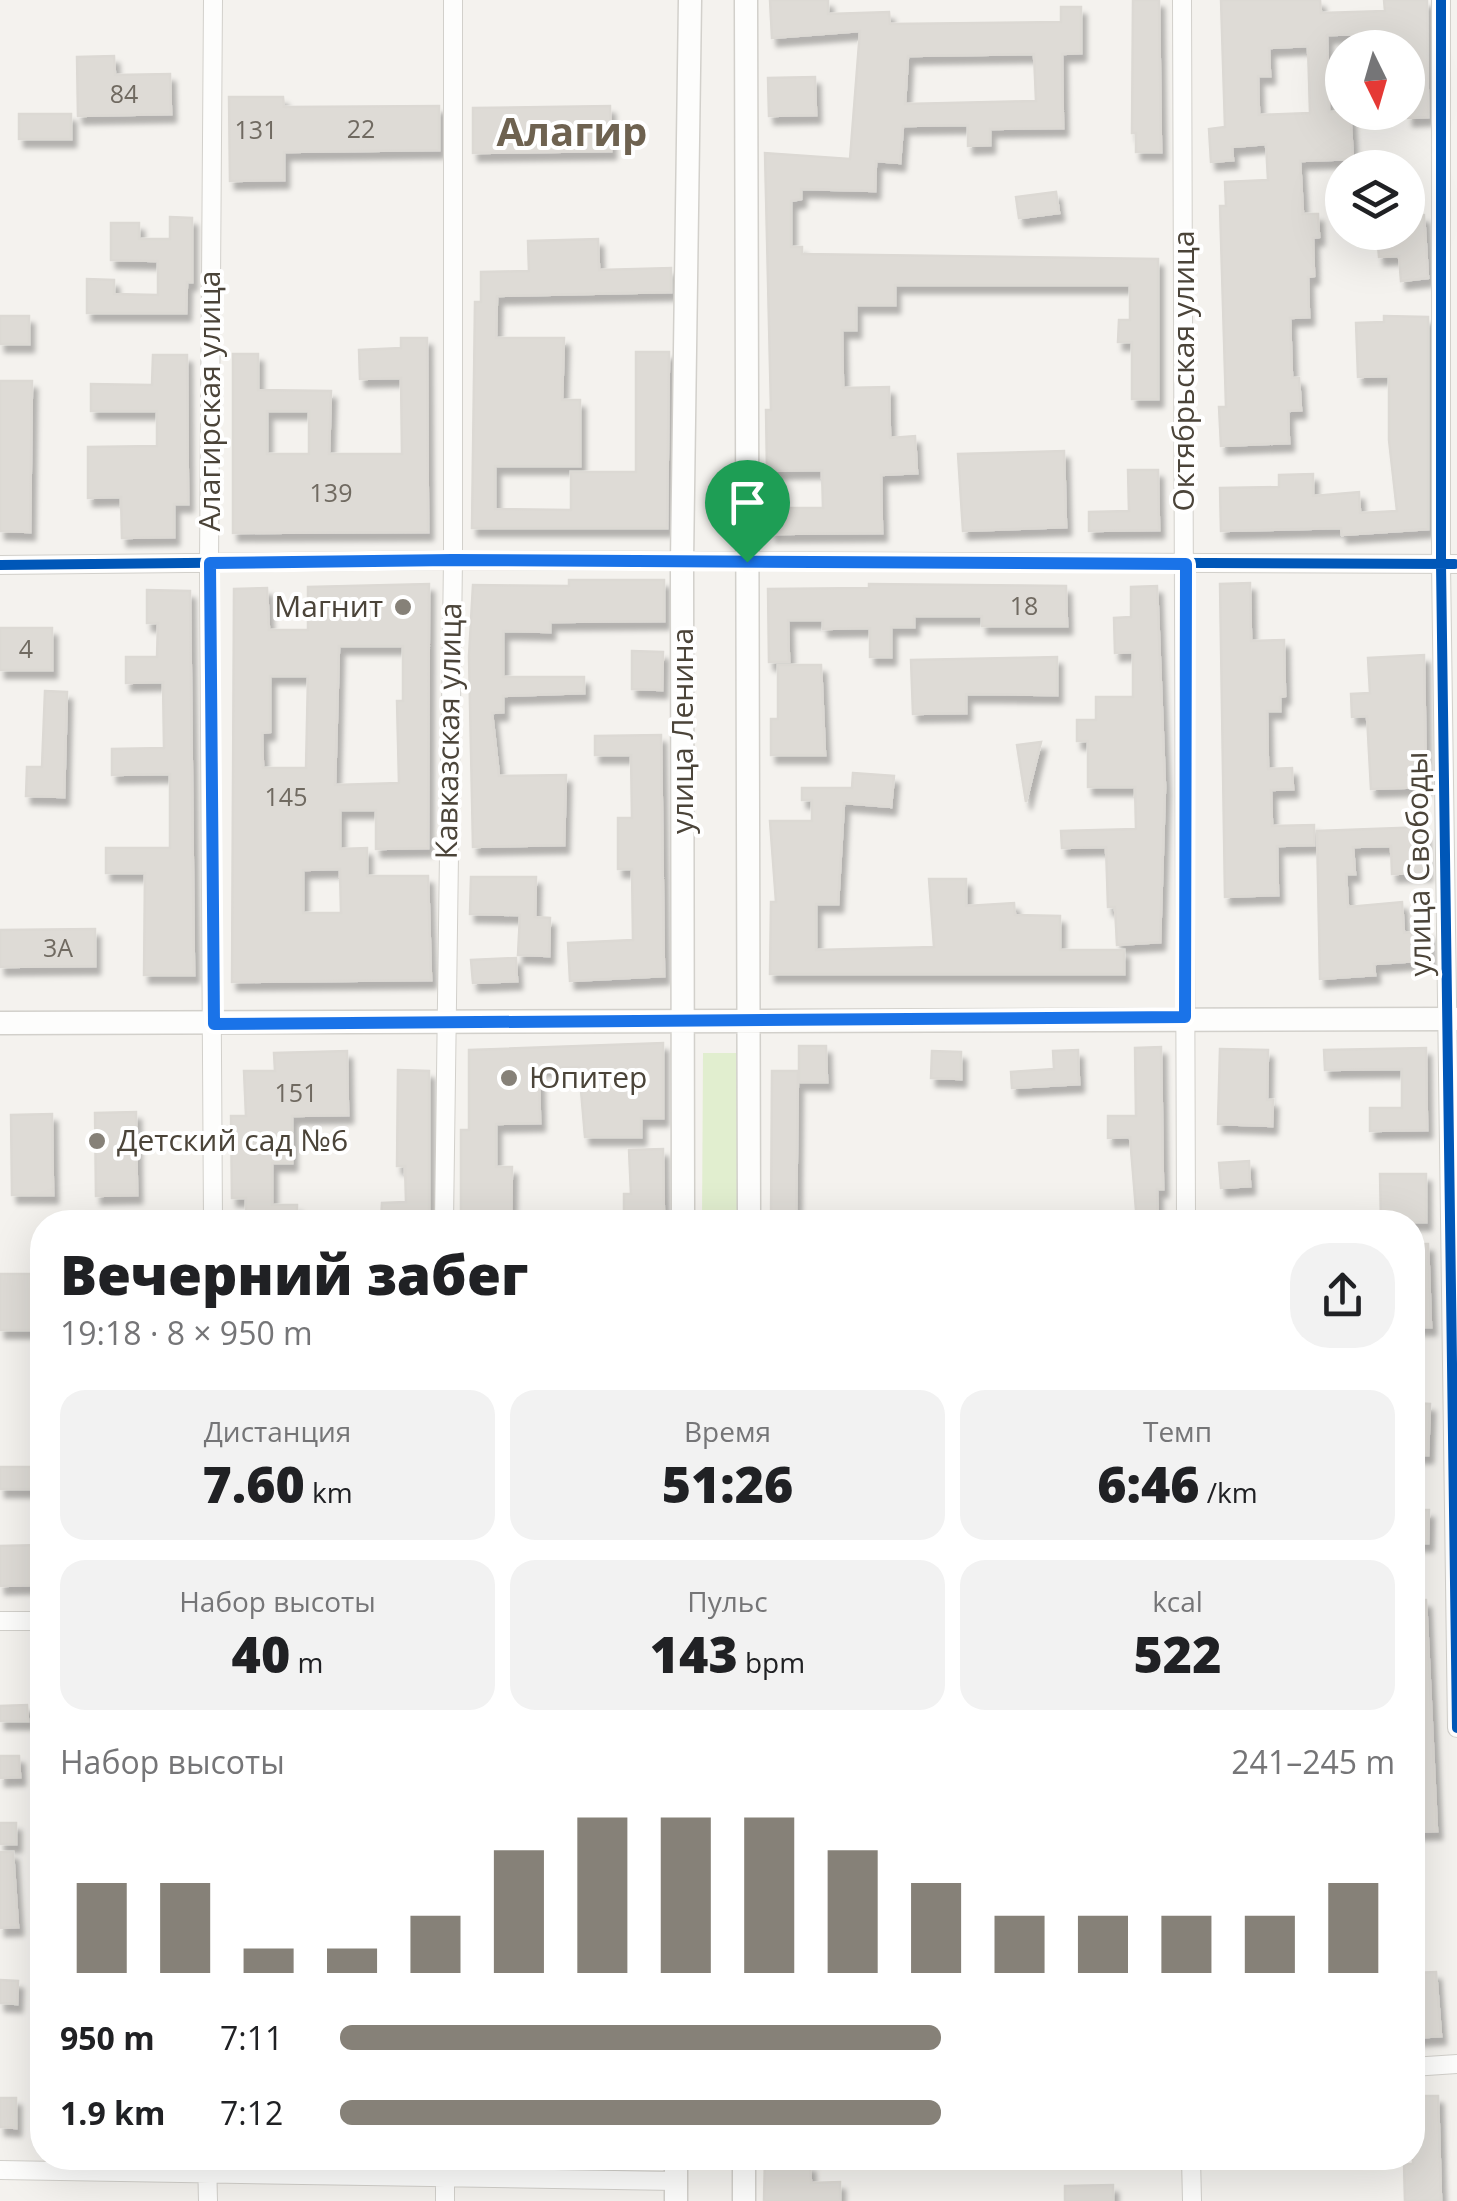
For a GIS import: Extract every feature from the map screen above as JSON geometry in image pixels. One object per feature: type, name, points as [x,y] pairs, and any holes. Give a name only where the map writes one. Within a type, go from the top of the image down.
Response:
[{"type":"street","name":"Алагирская улица","points":[[213,0],[210,563],[213,1210]]},
{"type":"street","name":"Кавказская улица","points":[[444,1210],[452,560],[453,0]]},
{"type":"street","name":"улица Ленина","points":[[683,1210],[682,561],[690,0]]},
{"type":"street","points":[[746,0],[749,1210]]},
{"type":"street","name":"Октябрьская улица","points":[[1182,0],[1186,1210]]},
{"type":"street","name":"улица Свободы","points":[[1441,0],[1457,1728]]},
{"type":"street","points":[[0,566],[452,560],[1449,564]]},
{"type":"street","points":[[0,1022],[444,1025],[750,1018],[1451,1019]]},
{"type":"street","points":[[0,1621],[30,1621]]},
{"type":"street","points":[[1425,2066],[1457,2064]]},
{"type":"street","points":[[0,2170],[30,2169]]},
{"type":"street","points":[[207,2170],[208,2201]]},
{"type":"street","points":[[306,2170],[445,2177],[675,2180]]},
{"type":"street","points":[[445,2170],[445,2201]]},
{"type":"street","points":[[744,2170],[744,2201]]},
{"type":"street","points":[[1191,2170],[1192,2201]]},
{"type":"green space","points":[[703,1053],[738,1053],[737,1210],[702,1210]]},
{"type":"building","points":[[770,0],[828,0],[828,14],[889,12],[890,24],[1061,22],[1061,7],[1081,7],[1081,53],[1062,54],[1063,128],[990,129],[990,145],[968,146],[968,125],[903,126],[900,163],[876,161],[875,191],[801,189],[801,199],[791,201],[791,247],[802,247],[802,254],[1158,259],[1158,399],[1132,399],[1132,342],[1118,342],[1119,320],[1130,320],[1130,285],[895,285],[895,305],[856,305],[856,330],[842,330],[843,388],[889,387],[890,438],[915,436],[917,473],[881,475],[882,533],[771,534],[771,508],[823,508],[822,470],[767,471],[766,410],[771,410],[765,153],[850,159],[860,31],[772,38]],"holes":[[[1034,54],[1036,101],[905,104],[908,56]]]},
{"type":"building","points":[[1133,0],[1159,0],[1161,152],[1136,152],[1136,133],[1132,133]]},
{"type":"building","points":[[1221,0],[1320,0],[1321,13],[1385,11],[1384,0],[1427,0],[1428,117],[1425,117],[1425,30],[1325,30],[1325,130],[1351,130],[1352,150],[1325,150],[1325,160],[1300,161],[1303,214],[1318,214],[1319,237],[1313,238],[1314,276],[1308,277],[1309,317],[1290,318],[1292,378],[1299,378],[1301,410],[1288,411],[1289,443],[1221,446],[1219,407],[1226,407],[1220,206],[1226,206],[1225,182],[1268,180],[1266,144],[1232,147],[1233,160],[1211,162],[1209,129],[1225,127]],"holes":[[[1308,46],[1310,113],[1259,115],[1258,76],[1270,76],[1269,48]]]},
{"type":"building","points":[[114,56],[115,75],[170,74],[171,114],[78,116],[77,57]]},
{"type":"building","points":[[815,77],[816,115],[769,116],[768,78]]},
{"type":"building","points":[[229,97],[283,97],[284,107],[439,106],[439,150],[284,152],[284,180],[230,181]]},
{"type":"building","points":[[610,106],[611,151],[473,153],[473,108]]},
{"type":"building","points":[[19,114],[71,114],[71,139],[19,139]]},
{"type":"building","points":[[1056,192],[1059,213],[1019,218],[1016,197]]},
{"type":"building","points":[[170,217],[192,218],[192,282],[187,282],[186,313],[87,313],[87,279],[114,280],[114,294],[158,295],[158,261],[111,260],[111,223],[139,223],[139,239],[170,239]]},
{"type":"building","points":[[1425,231],[1428,278],[1401,281],[1399,256],[1379,257],[1378,250],[1425,250]]},
{"type":"building","points":[[598,239],[599,270],[671,268],[671,292],[497,296],[496,338],[564,338],[562,400],[580,400],[580,466],[495,466],[495,509],[571,510],[571,472],[636,472],[636,352],[669,352],[667,528],[472,528],[475,302],[481,302],[481,272],[529,271],[528,241]]},
{"type":"building","points":[[0,316],[29,316],[29,344],[0,344]]},
{"type":"building","points":[[1384,316],[1428,317],[1428,529],[1342,535],[1341,528],[1221,531],[1220,488],[1279,487],[1279,475],[1313,474],[1313,496],[1359,492],[1360,513],[1397,511],[1389,440],[1389,376],[1358,377],[1356,323],[1384,322]]},
{"type":"building","points":[[401,338],[427,338],[428,532],[233,533],[233,354],[258,354],[258,390],[331,391],[329,454],[402,454],[401,378],[360,379],[359,350],[401,348]],"holes":[[[267,411],[309,411],[309,454],[267,454]]]},
{"type":"building","points":[[153,355],[187,355],[188,504],[174,504],[174,537],[122,538],[121,497],[88,498],[88,447],[157,446],[157,411],[91,411],[91,384],[152,385]]},
{"type":"building","points":[[0,381],[32,381],[30,532],[0,531]]},
{"type":"building","points":[[1064,451],[1066,527],[963,531],[958,454]]},
{"type":"building","points":[[1128,470],[1158,470],[1159,530],[1089,531],[1089,512],[1129,511]]},
{"type":"building","points":[[569,580],[664,580],[664,621],[550,622],[550,632],[503,631],[503,677],[584,677],[584,693],[503,696],[503,712],[492,713],[499,776],[566,775],[564,845],[473,847],[469,656],[473,585],[569,586]]},
{"type":"building","points":[[1250,583],[1251,641],[1284,640],[1285,696],[1280,697],[1280,711],[1267,711],[1268,769],[1292,768],[1293,789],[1271,790],[1272,826],[1314,825],[1314,845],[1277,846],[1278,895],[1225,897],[1220,584]]},
{"type":"building","points":[[429,584],[428,848],[376,849],[376,810],[340,810],[340,849],[367,848],[367,876],[428,876],[431,980],[232,982],[234,589],[267,588],[269,630],[308,630],[308,587]],"holes":[[[339,646],[403,646],[403,701],[397,701],[399,783],[335,785]],[[270,676],[308,676],[306,768],[263,768],[262,733],[270,732]],[[340,869],[341,913],[303,913],[303,870]]]},
{"type":"building","points":[[869,584],[1066,586],[1067,626],[982,626],[982,616],[914,616],[914,627],[891,627],[891,657],[870,657],[870,628],[823,629],[823,620],[788,620],[789,662],[769,662],[768,589],[869,588]]},
{"type":"building","points":[[1157,586],[1165,787],[1160,942],[1117,945],[1115,907],[1108,907],[1106,847],[1062,848],[1061,831],[1136,829],[1135,787],[1088,787],[1088,741],[1077,741],[1077,720],[1096,720],[1096,697],[1133,697],[1133,652],[1115,653],[1114,618],[1131,617],[1131,587]]},
{"type":"building","points":[[147,590],[190,591],[194,975],[144,975],[145,873],[106,873],[106,848],[170,848],[170,774],[112,775],[112,749],[164,748],[163,682],[126,683],[126,657],[157,657],[158,623],[147,623]]},
{"type":"building","points":[[0,628],[52,628],[52,670],[0,670]]},
{"type":"building","points":[[632,651],[663,652],[662,690],[632,689]]},
{"type":"building","points":[[1424,655],[1426,787],[1371,789],[1367,716],[1352,717],[1351,694],[1370,693],[1368,658]]},
{"type":"building","points":[[1057,657],[1057,695],[966,694],[966,713],[913,714],[911,660]]},
{"type":"building","points":[[778,665],[821,665],[825,755],[771,755],[771,719],[778,719]]},
{"type":"building","points":[[45,691],[67,692],[64,797],[26,796],[27,767],[42,767]]},
{"type":"building","points":[[661,735],[664,976],[570,981],[568,943],[633,940],[632,869],[618,869],[618,818],[632,818],[631,755],[595,755],[595,736]]},
{"type":"building","points":[[1041,742],[1026,802],[1017,745]]},
{"type":"building","points":[[853,773],[894,776],[891,807],[844,803],[838,904],[816,904],[816,950],[934,947],[929,879],[966,879],[966,906],[1014,903],[1015,915],[1060,916],[1060,950],[1124,950],[1124,974],[770,974],[771,902],[776,902],[770,821],[812,821],[812,800],[802,800],[802,788],[852,788]]},
{"type":"building","points":[[1425,827],[1427,873],[1392,874],[1391,846],[1353,847],[1355,874],[1346,874],[1348,907],[1402,902],[1404,933],[1429,931],[1430,960],[1374,964],[1375,975],[1320,979],[1317,831]]},
{"type":"building","points":[[471,877],[536,877],[535,917],[550,918],[549,956],[518,955],[520,915],[470,914]]},
{"type":"building","points":[[95,929],[95,966],[0,967],[0,930]]},
{"type":"building","points":[[516,958],[517,981],[473,983],[471,960]]},
{"type":"building","points":[[663,1043],[663,1118],[641,1118],[641,1137],[585,1137],[579,1067],[539,1068],[540,1123],[496,1124],[496,1167],[512,1167],[511,1210],[461,1210],[461,1130],[469,1130],[469,1050]]},
{"type":"building","points":[[799,1046],[826,1046],[827,1082],[799,1082]]},
{"type":"building","points":[[1161,1047],[1163,1189],[1157,1189],[1158,1210],[1136,1210],[1130,1137],[1108,1138],[1108,1116],[1136,1116],[1135,1048]]},
{"type":"building","points":[[1426,1048],[1427,1130],[1370,1131],[1370,1108],[1402,1108],[1402,1069],[1325,1070],[1324,1050]]},
{"type":"building","points":[[1220,1049],[1268,1050],[1267,1100],[1273,1100],[1272,1126],[1218,1124]]},
{"type":"building","points":[[1078,1050],[1079,1084],[1012,1088],[1011,1072],[1054,1069],[1053,1051]]},
{"type":"building","points":[[347,1051],[348,1115],[292,1116],[292,1163],[272,1163],[272,1205],[297,1205],[297,1210],[246,1210],[246,1198],[232,1198],[231,1116],[246,1116],[244,1071],[275,1071],[274,1053]]},
{"type":"building","points":[[932,1051],[961,1052],[961,1079],[931,1078]]},
{"type":"building","points":[[398,1070],[429,1071],[429,1210],[382,1210],[382,1203],[406,1202],[405,1166],[397,1166]]},
{"type":"building","points":[[772,1071],[798,1071],[796,1210],[771,1210]]},
{"type":"building","points":[[136,1112],[137,1195],[96,1196],[95,1113]]},
{"type":"building","points":[[52,1114],[53,1195],[12,1195],[11,1115]]},
{"type":"building","points":[[663,1149],[664,1210],[624,1210],[624,1194],[631,1194],[629,1150]]},
{"type":"building","points":[[1249,1161],[1250,1186],[1221,1188],[1219,1163]]},
{"type":"building","points":[[1380,1174],[1426,1174],[1426,1222],[1425,1210],[1381,1210]]},
{"type":"building","points":[[1425,1244],[1428,1244],[1431,1327],[1425,1327]]},
{"type":"building","points":[[0,1274],[30,1274],[30,1330],[0,1330]]},
{"type":"building","points":[[1425,1404],[1430,1404],[1425,1455]]},
{"type":"building","points":[[0,1467],[30,1467],[30,1489],[0,1489]]},
{"type":"building","points":[[1425,1510],[1429,1510],[1425,1543]]},
{"type":"building","points":[[30,1545],[30,1585],[0,1586],[0,1546]]},
{"type":"building","points":[[1425,1600],[1426,1600],[1437,1831],[1425,1831]]},
{"type":"building","points":[[27,1705],[28,1721],[0,1721],[0,1706]]},
{"type":"building","points":[[0,1756],[19,1756],[20,1777],[0,1778]]},
{"type":"building","points":[[0,1823],[16,1823],[16,1844],[0,1844]]},
{"type":"building","points":[[0,1852],[13,1852],[18,1927],[0,1928]]},
{"type":"building","points":[[1425,1972],[1436,1972],[1441,2036],[1425,2037]]},
{"type":"building","points":[[0,1980],[18,1981],[17,2004],[0,2003]]},
{"type":"building","points":[[1425,2096],[1438,2096],[1441,2201],[1405,2201],[1404,2170],[1425,2170]]},
{"type":"building","points":[[0,2098],[16,2098],[16,2128],[0,2127]]},
{"type":"building","points":[[765,2170],[810,2170],[811,2183],[840,2182],[840,2201],[764,2201]]},
{"type":"building","points":[[1113,2185],[1113,2201],[1065,2201],[1065,2186]]},
{"type":"cycle path","points":[[1441,0],[1441,564],[1457,1728]]},
{"type":"cycle path","points":[[0,565],[453,560],[1455,564]]},
{"type":"place","name":"Магнит","points":[[403,607]]},
{"type":"place","name":"Юпитер","points":[[509,1078]]},
{"type":"place","name":"Детский сад №6","points":[[97,1141]]},
{"type":"district","name":"Алагир","points":[[572,132]]},
{"type":"route","points":[[747,562],[1186,564],[1185,1017],[214,1024],[210,563],[747,562]]}]
